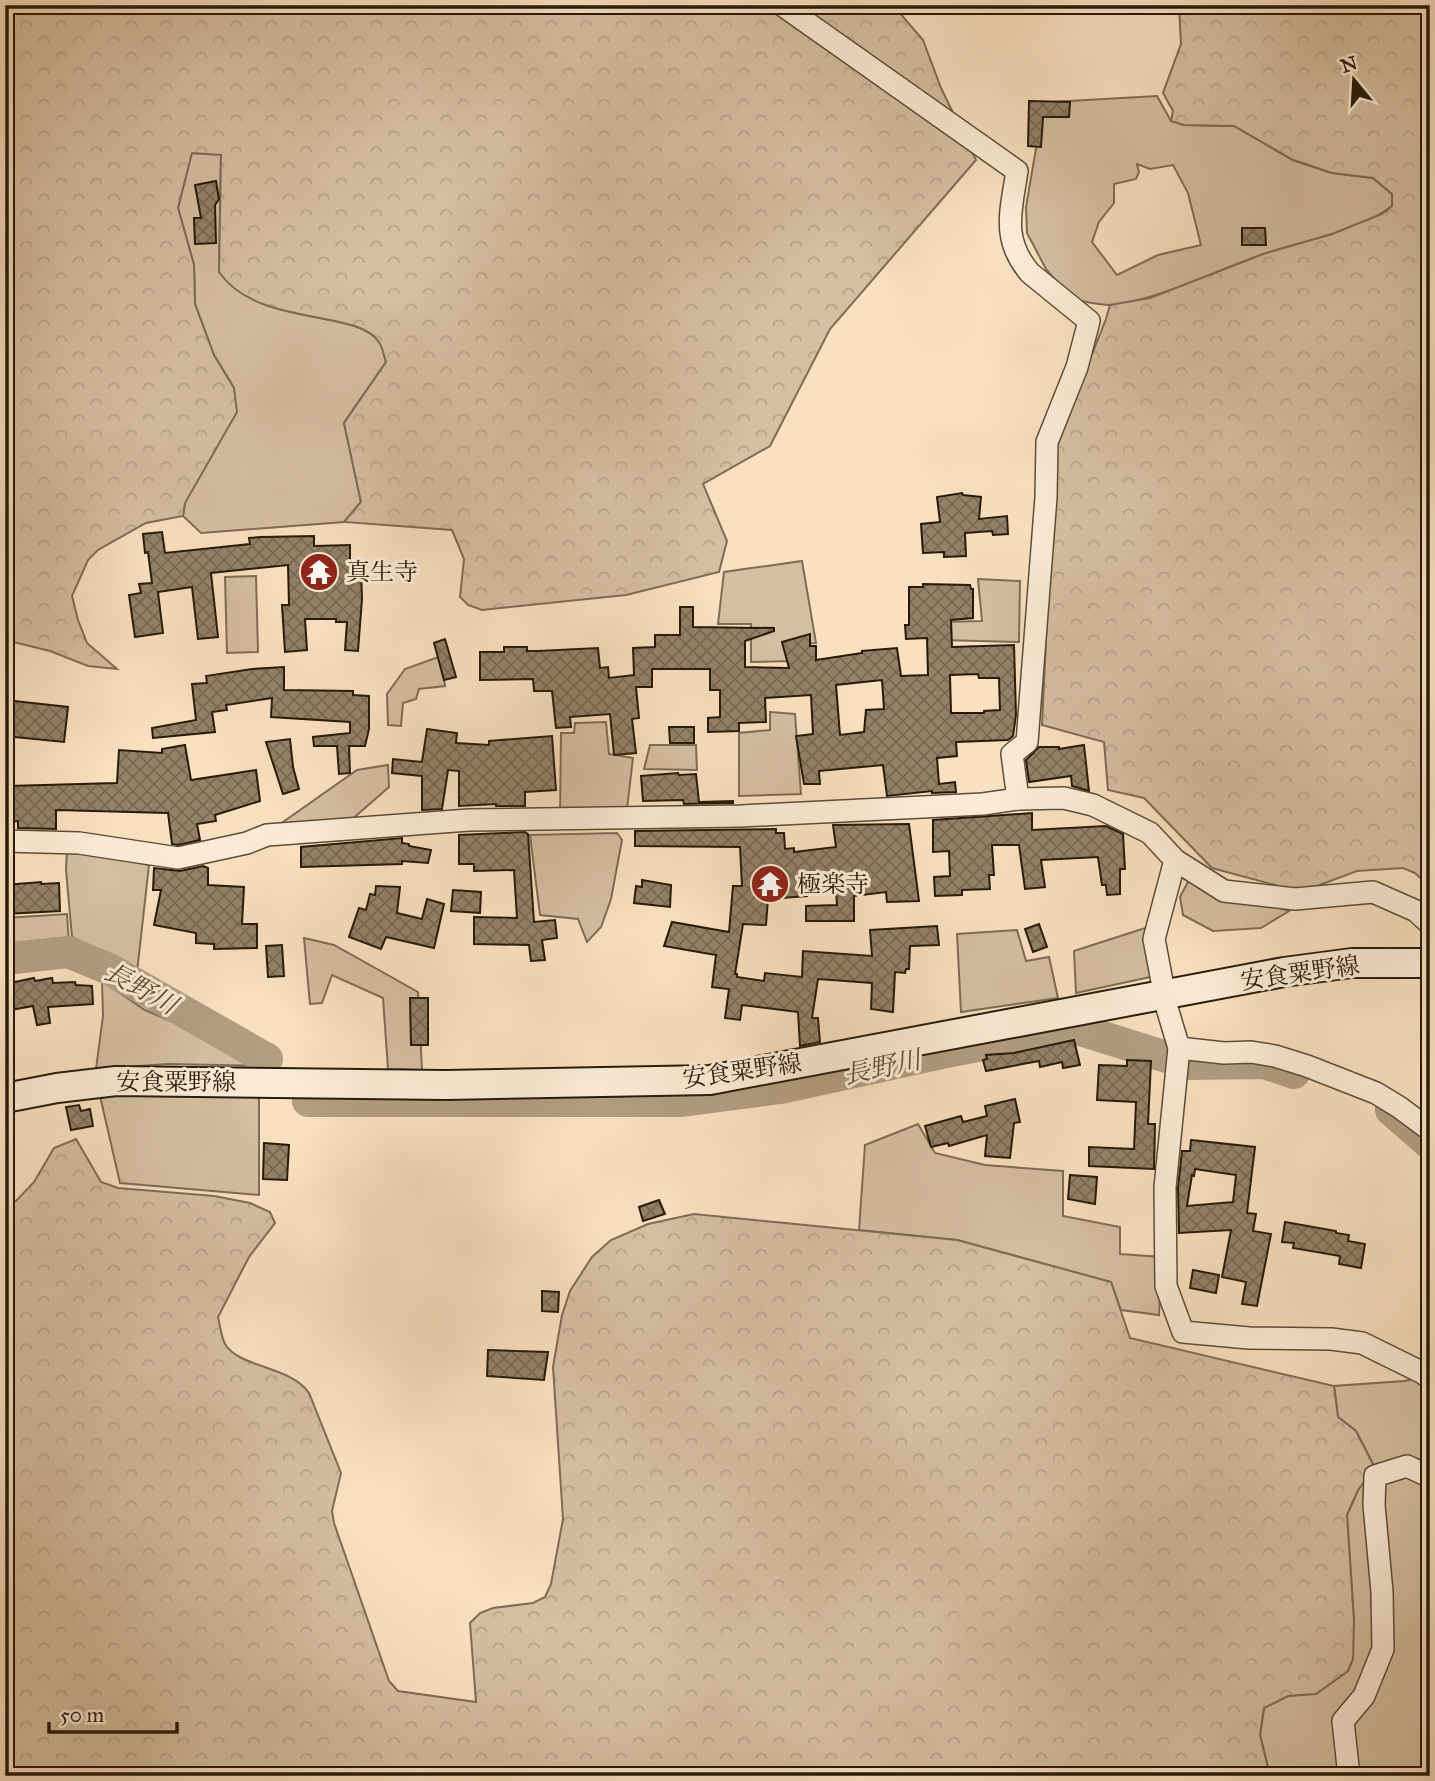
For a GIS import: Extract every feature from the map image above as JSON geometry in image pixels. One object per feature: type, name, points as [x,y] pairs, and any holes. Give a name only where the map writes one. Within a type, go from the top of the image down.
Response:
[{"type":"main road","name":"安食粟野線","points":[[5,1098],[117,1081],[446,1085],[710,1080],[1166,996],[1284,971],[1352,963],[1430,963]]},
{"type":"street","points":[[782,5],[1017,171],[1010,239],[1022,263],[1030,272],[1089,321],[1077,367],[1047,442],[1046,496],[1027,742],[1012,754],[1018,799]]},
{"type":"street","points":[[5,841],[79,843],[178,858],[247,843],[267,835],[469,820],[741,816],[1064,798],[1093,805],[1150,833],[1175,860],[1224,891],[1294,899],[1374,892],[1416,911],[1430,924]]},
{"type":"street","points":[[1175,860],[1154,939],[1177,1056],[1165,1187],[1166,1286],[1184,1332],[1362,1343],[1430,1379]]},
{"type":"street","points":[[1177,1056],[1251,1052],[1275,1056],[1376,1093],[1430,1130]]},
{"type":"street","points":[[1349,1776],[1343,1721],[1364,1696],[1383,1649],[1382,1592],[1374,1505],[1375,1476],[1407,1466],[1430,1477]]},
{"type":"green space","points":[[5,5],[893,5],[923,40],[941,88],[976,160],[830,329],[770,446],[703,484],[727,541],[719,572],[626,595],[482,610],[468,605],[460,597],[464,559],[452,530],[344,522],[361,502],[344,423],[386,362],[382,347],[367,332],[350,325],[281,310],[257,302],[236,290],[219,272],[221,155],[192,153],[178,208],[194,265],[195,304],[214,355],[234,388],[237,412],[185,503],[183,516],[146,523],[98,550],[88,560],[72,596],[78,620],[87,643],[117,669],[88,666],[50,651],[5,640]]},
{"type":"green space","points":[[1179,5],[1430,5],[1430,887],[1415,873],[1403,868],[1357,871],[1301,892],[1212,868],[1144,798],[1108,790],[1104,742],[1042,725],[1055,447],[1110,305],[1150,298],[1266,253],[1332,234],[1382,214],[1392,206],[1392,194],[1373,178],[1332,173],[1293,160],[1234,126],[1184,125],[1171,121],[1173,111],[1163,93],[1181,44]]},
{"type":"green space","points":[[1157,96],[1171,121],[1184,125],[1234,126],[1293,160],[1332,173],[1373,178],[1392,194],[1392,206],[1348,229],[1267,253],[1153,296],[1114,305],[1071,299],[1046,269],[1027,233],[1026,207],[1039,131],[1034,103]],"holes":[[[1137,164],[1150,169],[1173,165],[1188,193],[1201,245],[1158,255],[1117,275],[1092,242],[1099,222],[1114,203],[1114,184],[1136,179],[1139,172]]]},
{"type":"green space","points":[[191,153],[221,154],[219,271],[236,289],[281,310],[350,325],[367,332],[382,346],[386,362],[344,423],[361,502],[344,522],[201,533],[183,516],[185,503],[234,388],[214,355],[195,304],[194,265],[178,208]]},
{"type":"green space","points":[[802,561],[816,643],[790,644],[793,661],[751,662],[751,624],[718,624],[724,572]]},
{"type":"green space","points":[[256,576],[258,652],[227,653],[225,577]]},
{"type":"green space","points":[[978,579],[1020,581],[1019,642],[940,640],[940,622],[982,621]]},
{"type":"green space","points":[[441,656],[445,686],[419,689],[416,699],[403,703],[401,726],[388,725],[387,694],[405,669]]},
{"type":"green space","points":[[770,712],[795,714],[801,794],[739,796],[739,733],[770,730]]},
{"type":"green space","points":[[606,722],[609,754],[633,758],[626,817],[560,817],[561,733],[574,733],[575,723]]},
{"type":"green space","points":[[650,745],[696,745],[697,770],[644,769]]},
{"type":"green space","points":[[388,765],[389,787],[350,821],[276,827],[357,770]]},
{"type":"green space","points":[[617,833],[622,840],[611,899],[601,927],[587,942],[578,919],[540,915],[530,835]]},
{"type":"green space","points":[[67,849],[149,865],[137,972],[72,937],[66,870]]},
{"type":"green space","points":[[1189,880],[1289,911],[1261,928],[1213,931],[1183,915],[1180,897]]},
{"type":"green space","points":[[67,914],[69,944],[5,949],[5,918]]},
{"type":"green space","points":[[1145,928],[1155,976],[1076,993],[1074,951]]},
{"type":"green space","points":[[1017,930],[1026,961],[1049,957],[1058,998],[961,1012],[957,934]]},
{"type":"green space","points":[[304,938],[334,945],[418,992],[422,1070],[388,1069],[383,998],[332,975],[322,1003],[310,1004]]},
{"type":"green space","points":[[102,981],[145,1010],[175,1023],[217,1034],[266,1066],[168,1064],[96,1069],[103,1016]]},
{"type":"green space","points":[[259,1093],[259,1195],[120,1183],[100,1096]]},
{"type":"green space","points":[[918,1124],[935,1153],[985,1165],[1063,1171],[1063,1216],[1120,1227],[1120,1254],[1162,1257],[1159,1315],[1121,1310],[1111,1282],[957,1240],[859,1230],[865,1145]]},
{"type":"green space","points":[[76,1139],[101,1182],[118,1188],[214,1196],[250,1203],[270,1212],[275,1223],[249,1257],[218,1317],[222,1334],[225,1344],[232,1352],[290,1377],[309,1393],[341,1473],[332,1511],[334,1523],[389,1681],[398,1691],[476,1702],[470,1623],[480,1613],[493,1608],[533,1603],[545,1597],[551,1584],[563,1519],[553,1367],[562,1315],[570,1291],[592,1257],[611,1240],[648,1224],[694,1214],[957,1240],[1111,1282],[1130,1338],[1334,1386],[1338,1417],[1356,1431],[1375,1468],[1358,1490],[1347,1515],[1354,1621],[1353,1659],[1348,1671],[1316,1694],[1288,1696],[1264,1708],[1260,1735],[1270,1776],[5,1776],[5,1205],[16,1201],[34,1182],[54,1148]]},
{"type":"green space","points":[[1430,1376],[1430,1776],[1270,1776],[1260,1735],[1264,1708],[1288,1696],[1316,1693],[1354,1621],[1347,1515],[1358,1490],[1375,1468],[1356,1431],[1338,1417],[1334,1386],[1404,1381]]},
{"type":"building","points":[[1029,101],[1070,102],[1069,117],[1043,117],[1041,147],[1028,146]]},
{"type":"building","points":[[216,181],[219,199],[215,205],[216,243],[195,244],[194,218],[201,218],[195,185]]},
{"type":"building","points":[[1242,228],[1265,228],[1266,245],[1242,245]]},
{"type":"building","points":[[962,493],[981,497],[979,519],[1007,516],[1008,534],[993,535],[992,531],[965,533],[966,556],[944,557],[944,552],[923,553],[921,524],[940,522],[937,497]]},
{"type":"building","points":[[162,532],[165,553],[250,544],[249,538],[261,537],[314,536],[314,546],[350,545],[350,569],[361,569],[358,651],[345,650],[347,622],[336,622],[336,619],[305,619],[307,650],[285,652],[282,605],[289,605],[288,565],[211,573],[218,637],[198,639],[192,587],[158,592],[163,633],[135,637],[129,595],[141,593],[139,584],[152,583],[143,534]]},
{"type":"building","points":[[923,584],[970,585],[973,589],[973,618],[951,620],[952,647],[1014,645],[1016,715],[1013,736],[1008,740],[956,742],[957,756],[937,758],[939,784],[955,782],[956,792],[932,791],[887,796],[883,765],[819,771],[820,784],[804,784],[796,736],[813,734],[811,695],[765,698],[766,722],[739,723],[739,731],[708,732],[708,718],[720,717],[720,690],[710,690],[710,669],[652,669],[652,687],[636,687],[639,718],[632,719],[636,753],[614,755],[610,714],[570,717],[571,727],[556,728],[552,691],[534,691],[533,679],[480,680],[480,652],[504,652],[504,647],[527,647],[527,651],[598,648],[600,668],[608,667],[609,678],[634,675],[633,648],[655,647],[655,635],[680,635],[680,607],[693,607],[693,627],[774,628],[774,631],[745,641],[745,667],[789,668],[782,642],[810,634],[810,646],[816,646],[816,660],[862,651],[897,648],[901,676],[928,675],[927,638],[906,639],[905,625],[909,625],[909,587],[923,587]],"holes":[[[978,674],[979,678],[999,678],[1000,710],[951,713],[950,675]],[[882,680],[884,709],[866,710],[864,732],[840,735],[836,685]]]},
{"type":"building","points":[[445,639],[456,677],[444,680],[434,643]]},
{"type":"building","points":[[284,667],[284,690],[353,691],[353,695],[369,696],[369,729],[365,746],[349,746],[350,773],[339,774],[337,746],[314,746],[313,737],[350,733],[350,722],[271,717],[272,698],[226,705],[227,710],[212,712],[215,732],[153,738],[152,728],[196,720],[192,684],[207,683],[206,676]]},
{"type":"building","points":[[5,700],[68,707],[64,742],[5,736]]},
{"type":"building","points":[[669,727],[694,727],[694,743],[670,743]]},
{"type":"building","points":[[427,729],[457,733],[456,743],[489,745],[489,741],[552,736],[556,790],[525,792],[525,806],[459,806],[459,771],[448,770],[442,809],[422,810],[422,776],[392,773],[393,759],[422,762]]},
{"type":"building","points":[[290,739],[299,789],[283,794],[266,742]]},
{"type":"building","points":[[185,745],[191,780],[256,770],[260,801],[215,815],[216,821],[197,824],[200,840],[178,845],[172,844],[168,813],[56,810],[56,829],[18,828],[18,821],[8,822],[8,786],[117,783],[119,750],[162,753],[162,749]]},
{"type":"building","points":[[1084,745],[1089,791],[1072,786],[1071,776],[1029,782],[1026,760],[1039,747],[1059,749]]},
{"type":"building","points":[[696,774],[699,802],[733,803],[643,801],[641,776]]},
{"type":"building","points":[[1032,813],[1032,830],[1106,826],[1123,834],[1125,869],[1120,869],[1120,894],[1107,895],[1106,885],[1102,885],[1098,857],[1041,860],[1045,887],[1025,889],[1019,845],[992,845],[994,875],[989,875],[990,889],[962,890],[962,895],[935,896],[934,877],[950,876],[949,851],[933,852],[933,820]]},
{"type":"building","points":[[909,824],[919,901],[887,902],[886,892],[854,896],[854,921],[806,921],[806,906],[837,905],[835,877],[807,880],[807,896],[768,899],[766,925],[743,924],[735,974],[737,977],[764,981],[765,973],[802,977],[803,951],[872,956],[870,930],[937,926],[939,945],[910,946],[909,969],[906,969],[905,973],[895,972],[893,1012],[871,1009],[872,983],[818,979],[812,1018],[818,1018],[820,1042],[800,1046],[798,1012],[742,1005],[740,1020],[725,1018],[729,989],[712,987],[716,955],[664,946],[672,922],[729,932],[733,886],[742,886],[740,847],[635,846],[635,831],[776,829],[776,833],[784,833],[785,849],[794,848],[794,852],[836,847],[833,825]]},
{"type":"building","points":[[528,834],[534,922],[555,920],[557,938],[542,940],[545,960],[531,961],[529,945],[474,944],[474,917],[517,918],[514,870],[474,871],[474,864],[459,864],[459,835]]},
{"type":"building","points":[[402,838],[402,843],[409,846],[431,850],[428,863],[402,861],[402,864],[301,867],[301,847]]},
{"type":"building","points":[[203,866],[208,868],[208,885],[244,887],[242,924],[257,924],[257,948],[214,949],[214,944],[196,943],[196,933],[154,925],[161,890],[153,890],[154,868],[180,871]]},
{"type":"building","points":[[642,880],[671,885],[670,907],[634,903],[636,886],[642,887]]},
{"type":"building","points":[[59,883],[60,911],[5,914],[5,885]]},
{"type":"building","points":[[376,886],[400,887],[397,913],[422,919],[427,899],[444,904],[434,948],[386,937],[381,949],[349,937],[359,908],[366,910],[370,894],[375,895]]},
{"type":"building","points":[[453,890],[481,892],[480,913],[451,911]]},
{"type":"building","points":[[1039,924],[1047,947],[1033,952],[1025,929]]},
{"type":"building","points":[[282,945],[284,976],[268,977],[266,946]]},
{"type":"building","points":[[34,978],[35,981],[52,978],[53,983],[75,982],[76,985],[92,986],[93,1004],[48,1007],[50,1023],[37,1025],[33,1006],[5,1011],[5,984]]},
{"type":"building","points":[[410,998],[428,998],[428,1045],[411,1045]]},
{"type":"building","points":[[1074,1040],[1080,1065],[1063,1068],[1062,1062],[1040,1067],[1039,1061],[986,1071],[983,1060],[987,1059],[986,1055],[1014,1053]]},
{"type":"building","points":[[1127,1060],[1151,1061],[1148,1124],[1155,1124],[1154,1169],[1089,1166],[1089,1147],[1134,1149],[1136,1102],[1097,1100],[1099,1065],[1127,1066]]},
{"type":"building","points":[[1015,1099],[1020,1122],[1014,1123],[1010,1158],[985,1156],[987,1135],[949,1146],[948,1143],[931,1147],[925,1126],[961,1116],[963,1122],[987,1116],[985,1106]]},
{"type":"building","points":[[79,1105],[81,1111],[90,1109],[93,1126],[71,1130],[66,1107]]},
{"type":"building","points":[[1191,1140],[1255,1147],[1247,1213],[1256,1214],[1253,1231],[1271,1234],[1257,1306],[1242,1304],[1246,1282],[1222,1277],[1231,1230],[1179,1233],[1178,1188],[1182,1151],[1190,1151]],"holes":[[[1195,1169],[1236,1175],[1233,1202],[1187,1206]]]},
{"type":"building","points":[[264,1143],[289,1145],[287,1180],[263,1179]]},
{"type":"building","points":[[1070,1175],[1097,1177],[1095,1204],[1068,1199]]},
{"type":"building","points":[[659,1200],[665,1214],[643,1221],[639,1207]]},
{"type":"building","points":[[1285,1222],[1336,1231],[1349,1235],[1348,1241],[1365,1244],[1361,1268],[1339,1264],[1340,1256],[1293,1248],[1294,1243],[1282,1242]]},
{"type":"building","points":[[1193,1270],[1219,1275],[1216,1293],[1190,1288]]},
{"type":"building","points":[[542,1291],[559,1292],[558,1312],[542,1311]]},
{"type":"building","points":[[488,1350],[548,1352],[544,1380],[487,1376]]},
{"type":"waterway","name":"長野川","points":[[5,959],[68,952],[109,969],[267,1059]]},
{"type":"waterway","name":"長野川","points":[[308,1101],[682,1101],[780,1088],[1074,1028],[1189,1064],[1264,1063],[1294,1073]]},
{"type":"waterway","name":"長野川","points":[[1391,1110],[1430,1144]]},
{"type":"place","name":"真生寺","points":[[319,572]]},
{"type":"place","name":"極楽寺","points":[[770,884]]}]
